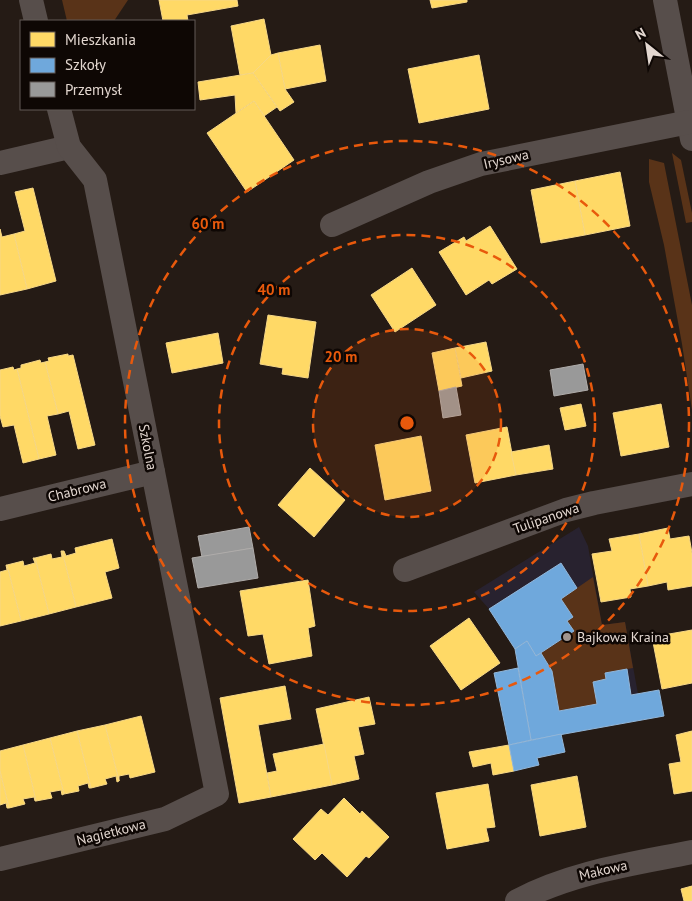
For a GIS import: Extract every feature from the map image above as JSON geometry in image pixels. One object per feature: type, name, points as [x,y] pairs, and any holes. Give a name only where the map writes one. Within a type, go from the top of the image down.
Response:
[{"type":"street","points":[[31,0],[36,20]]},
{"type":"street","points":[[665,0],[690,130]]},
{"type":"street","name":"Szkolna","points":[[59,110],[69,147],[94,180],[218,794]]},
{"type":"street","name":"Irysowa","points":[[332,225],[429,182],[481,164],[690,130]]},
{"type":"street","points":[[0,163],[69,147]]},
{"type":"street","name":"Chabrowa","points":[[0,509],[153,472]]},
{"type":"street","name":"Tulipanowa","points":[[405,570],[566,510],[594,502],[692,484]]},
{"type":"street","name":"Nagietkowa","points":[[0,859],[165,819],[218,794]]},
{"type":"street","name":"Makowa","points":[[517,901],[545,887],[589,872],[692,852]]},
{"type":"shaded area","points":[[62,0],[128,0],[115,20],[67,20]]},
{"type":"shaded area","points":[[672,153],[681,160],[692,213],[692,222],[686,223]]},
{"type":"shaded area","points":[[649,159],[664,163],[692,305],[692,410],[664,245],[649,182]]},
{"type":"shaded area","name":"Bajkowa Kraina","points":[[579,527],[588,546],[602,625],[625,622],[638,694],[659,690],[664,716],[531,740],[515,649],[489,609],[474,592]]},
{"type":"shaded area","points":[[593,577],[602,625],[625,622],[633,668],[605,673],[606,679],[597,704],[559,711],[552,671],[541,653],[574,632],[567,621],[573,617],[561,599]]},
{"type":"building: Mieszkania","points":[[159,0],[237,0],[238,6],[187,15],[188,20],[163,20]]},
{"type":"building: Mieszkania","points":[[430,0],[467,0],[467,2],[432,8]]},
{"type":"building: Mieszkania","points":[[264,19],[271,55],[253,73],[240,75],[231,26]]},
{"type":"building: Mieszkania","points":[[320,45],[326,81],[285,89],[278,53]]},
{"type":"building: Mieszkania","points":[[278,53],[285,89],[294,102],[280,111],[253,73],[271,55]]},
{"type":"building: Mieszkania","points":[[479,55],[489,109],[419,123],[408,69]]},
{"type":"building: Mieszkania","points":[[253,73],[277,107],[264,116],[254,101],[236,113],[235,95],[200,100],[198,82]]},
{"type":"building: Mieszkania","points":[[254,101],[294,160],[247,192],[207,133]]},
{"type":"building: Mieszkania","points":[[620,172],[630,226],[585,235],[575,181]]},
{"type":"building: Mieszkania","points":[[575,181],[585,235],[541,243],[531,190]]},
{"type":"building: Mieszkania","points":[[33,188],[56,281],[27,289],[14,234],[25,231],[15,192]]},
{"type":"building: Mieszkania","points":[[490,226],[517,269],[492,284],[489,280],[466,295],[439,252],[464,237],[466,241]]},
{"type":"building: Mieszkania","points":[[0,229],[2,237],[14,234],[27,289],[0,295]]},
{"type":"building: Mieszkania","points":[[412,268],[436,305],[395,332],[371,295]]},
{"type":"building: Mieszkania","points":[[268,315],[316,322],[308,378],[282,374],[283,368],[260,364]]},
{"type":"building: Mieszkania","points":[[218,333],[223,363],[172,373],[166,343]]},
{"type":"building: Mieszkania","points":[[486,342],[492,371],[461,378],[455,348]]},
{"type":"building: Mieszkania","points":[[455,348],[462,386],[439,391],[432,353]]},
{"type":"building: Mieszkania","points":[[68,354],[68,356],[73,355],[95,445],[78,449],[69,411],[58,414],[45,362],[49,361],[48,358]]},
{"type":"building: Mieszkania","points":[[40,360],[41,363],[45,362],[58,414],[47,416],[56,455],[39,459],[17,369],[21,368],[21,365]]},
{"type":"building: Mieszkania","points":[[13,367],[14,370],[17,369],[39,459],[23,463],[14,425],[3,427],[0,416],[0,370]]},
{"type":"building: Mieszkania","points":[[581,404],[586,426],[565,430],[560,408]]},
{"type":"building: Mieszkania","points":[[661,404],[669,447],[621,456],[613,413]]},
{"type":"building: Mieszkania","points":[[507,427],[516,475],[475,483],[466,435]]},
{"type":"building: Mieszkania","points":[[421,436],[431,491],[385,500],[375,445]]},
{"type":"building: Mieszkania","points":[[549,445],[553,469],[516,475],[511,452]]},
{"type":"building: Mieszkania","points":[[310,468],[345,500],[314,537],[278,505]]},
{"type":"building: Mieszkania","points":[[668,528],[670,539],[689,536],[692,553],[692,586],[668,590],[667,582],[648,586],[639,534]]},
{"type":"building: Mieszkania","points":[[639,534],[648,586],[630,589],[631,597],[601,602],[592,554],[612,551],[609,539]]},
{"type":"building: Mieszkania","points":[[112,539],[119,568],[105,572],[112,598],[76,607],[62,551],[64,551],[66,556],[76,553],[75,548]]},
{"type":"building: Mieszkania","points":[[61,551],[76,607],[49,614],[35,558],[51,554],[52,559],[62,557]]},
{"type":"building: Mieszkania","points":[[33,558],[35,558],[49,614],[21,621],[7,565],[23,561],[24,566],[35,563]]},
{"type":"building: Mieszkania","points":[[6,565],[21,621],[0,626],[0,572],[7,570]]},
{"type":"building: Mieszkania","points":[[308,580],[315,626],[308,628],[312,656],[269,664],[263,634],[248,636],[240,591]]},
{"type":"building: Mieszkania","points":[[469,618],[500,663],[461,690],[430,646]]},
{"type":"building: Mieszkania","points":[[692,630],[692,683],[662,689],[652,637]]},
{"type":"building: Mieszkania","points":[[285,686],[291,719],[258,725],[271,797],[239,803],[220,698]]},
{"type":"building: Mieszkania","points":[[369,697],[375,724],[358,727],[364,754],[354,756],[359,779],[332,785],[316,709]]},
{"type":"building: Mieszkania","points":[[141,716],[155,772],[130,778],[129,774],[119,776],[119,781],[105,725]]},
{"type":"building: Mieszkania","points":[[105,725],[119,781],[117,782],[116,776],[105,779],[107,784],[91,788],[77,731]]},
{"type":"building: Mieszkania","points":[[77,731],[91,788],[89,788],[88,783],[78,786],[79,791],[64,794],[50,738]]},
{"type":"building: Mieszkania","points":[[692,731],[692,791],[674,794],[669,764],[681,762],[676,735]]},
{"type":"building: Mieszkania","points":[[50,738],[64,794],[62,795],[61,790],[50,792],[52,798],[36,801],[23,745]]},
{"type":"building: Mieszkania","points":[[324,744],[332,785],[271,797],[267,773],[277,771],[273,754]]},
{"type":"building: Mieszkania","points":[[23,745],[36,801],[34,797],[23,799],[25,804],[9,808],[0,771],[0,751]]},
{"type":"building: Mieszkania","points":[[509,745],[514,771],[493,775],[491,763],[473,767],[469,752]]},
{"type":"building: Mieszkania","points":[[0,771],[9,808],[7,808],[6,803],[0,805]]},
{"type":"building: Mieszkania","points":[[577,776],[586,827],[540,836],[531,785]]},
{"type":"building: Mieszkania","points":[[488,784],[495,827],[486,828],[489,841],[447,849],[436,793]]},
{"type":"building: Mieszkania","points":[[344,798],[360,814],[362,811],[389,837],[369,858],[366,856],[347,877],[322,853],[315,860],[293,839],[321,809],[328,815]]},
{"type":"building: Mieszkania","points":[[692,886],[692,901],[684,901],[681,889]]},
{"type":"building: Szkoły","points":[[561,563],[577,588],[561,599],[573,617],[567,621],[574,631],[536,656],[527,641],[515,649],[489,609]]},
{"type":"building: Szkoły","points":[[527,641],[536,656],[541,653],[552,671],[559,711],[597,704],[593,682],[606,679],[605,673],[627,669],[631,695],[659,690],[664,716],[531,740],[515,649]]},
{"type":"building: Szkoły","points":[[518,668],[531,740],[509,745],[494,673]]},
{"type":"building: Szkoły","points":[[561,734],[565,752],[537,758],[539,765],[514,771],[509,745]]},
{"type":"building: Przemysł","points":[[583,364],[588,390],[554,396],[550,370]]},
{"type":"building: Przemysł","points":[[456,387],[461,415],[443,418],[439,391]]},
{"type":"building: Przemysł","points":[[249,527],[253,548],[202,557],[198,536]]},
{"type":"building: Przemysł","points":[[253,548],[258,578],[198,588],[192,558]]},
{"type":"place","name":"Bajkowa Kraina","points":[[567,637]]}]
